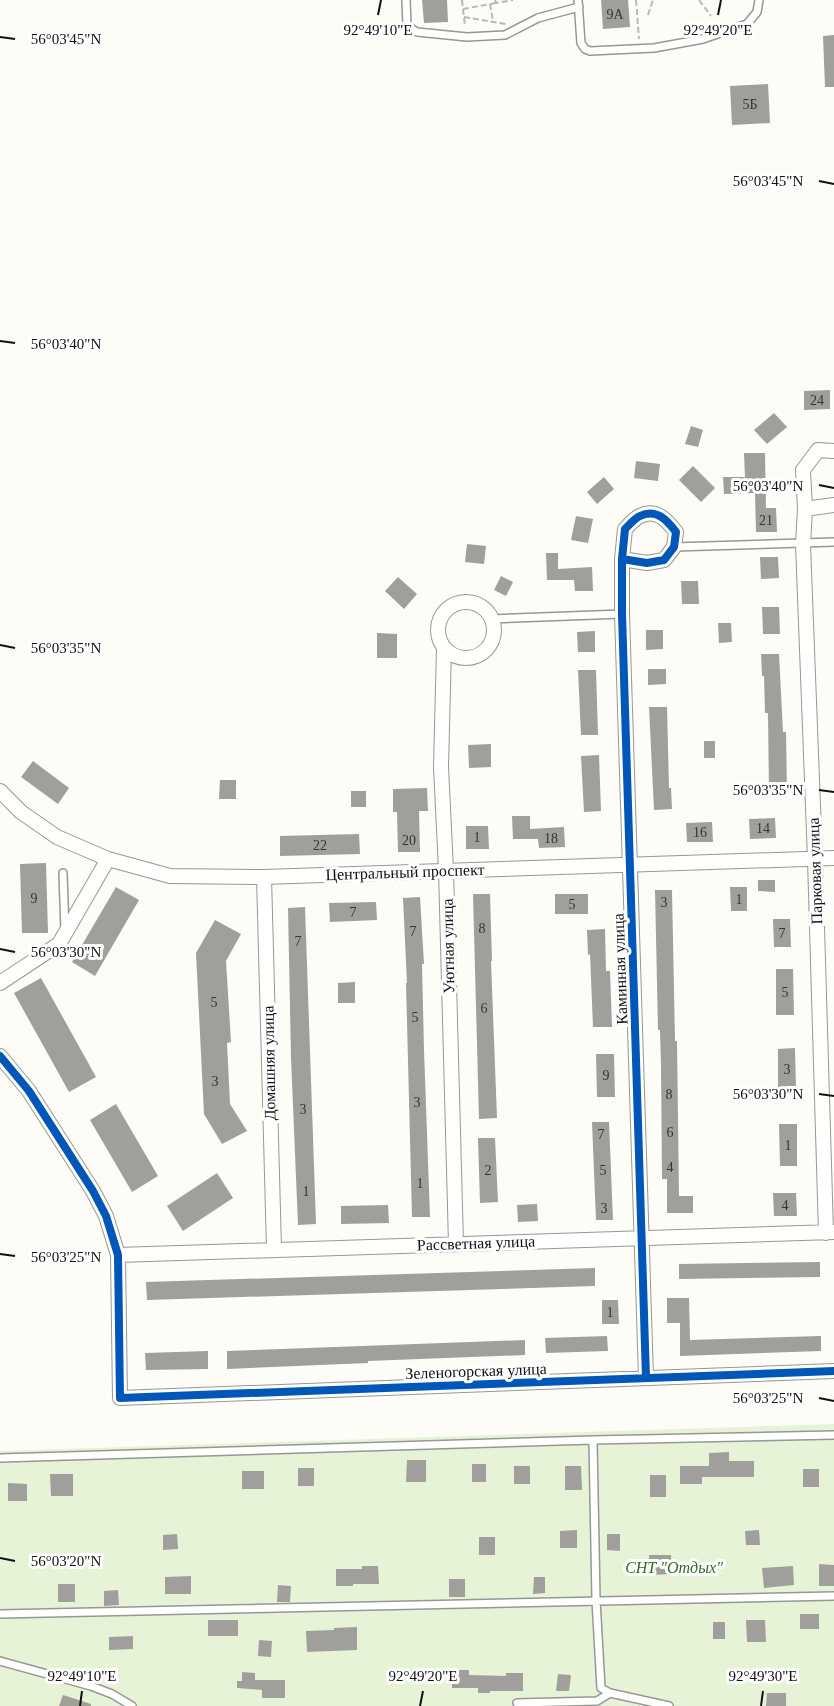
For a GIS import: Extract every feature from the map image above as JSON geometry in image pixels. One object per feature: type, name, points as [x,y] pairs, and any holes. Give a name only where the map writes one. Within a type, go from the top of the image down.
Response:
[{"type":"street","name":"Парковая улица","points":[[830,1233],[803,544],[805,509],[803,470],[818,450],[834,451]]},
{"type":"street","points":[[805,509],[834,505]]},
{"type":"street","name":"Каминная улица","points":[[646,1378],[622,614],[622,560],[625,529],[640,516],[655,514],[667,519],[676,532],[674,547]]},
{"type":"street","points":[[622,560],[647,563],[664,560],[674,547]]},
{"type":"street","points":[[458,603],[474,604],[487,613],[491,619],[493,635],[486,649],[480,654],[473,658],[457,657],[444,648],[438,634],[438,626],[445,612],[451,607],[458,603]]},
{"type":"street","name":"Уютная улица","points":[[444,648],[441,767],[456,1244]]},
{"type":"street","name":"Центральный проспект","points":[[0,791],[21,812],[57,837],[108,859],[170,876],[264,877],[834,858]]},
{"type":"street","points":[[0,983],[59,944],[108,859]]},
{"type":"street","name":"Домашняя улица","points":[[264,877],[274,1249]]},
{"type":"street","points":[[0,1056],[28,1090],[93,1191],[106,1216],[118,1255]]},
{"type":"street","name":"Рассветная улица","points":[[118,1255],[830,1233]]},
{"type":"street","name":"Зеленогорская улица","points":[[118,1255],[120,1398],[834,1371]]},
{"type":"lane","points":[[406,0],[407,26],[417,32],[467,38],[505,35],[537,18],[578,4],[581,43],[585,49],[590,51],[654,48],[703,39],[747,24],[757,12],[759,0]]},
{"type":"lane","points":[[674,547],[834,542]]},
{"type":"lane","points":[[491,619],[622,614]]},
{"type":"lane","points":[[63,873],[65,936]]},
{"type":"lane","points":[[0,1458],[834,1435]]},
{"type":"lane","points":[[593,1440],[596,1600],[601,1688],[610,1693],[669,1706]]},
{"type":"lane","points":[[0,1614],[834,1596]]},
{"type":"lane","points":[[0,1661],[91,1686],[112,1694],[132,1706]]},
{"type":"lane","points":[[517,1703],[597,1701],[610,1693]]},
{"type":"path","points":[[462,0],[467,38]]},
{"type":"path","points":[[463,9],[513,0]]},
{"type":"path","points":[[636,0],[639,42]]},
{"type":"path","points":[[648,15],[653,0]]},
{"type":"path","points":[[699,0],[711,16]]},
{"type":"path","points":[[490,4],[493,21]]},
{"type":"path","points":[[464,17],[522,27]]},
{"type":"green space","name":"СНТ \"Отдых\"","points":[[834,1424],[834,1706],[0,1706],[0,1451]]},
{"type":"building","points":[[422,0],[447,0],[448,22],[424,23]]},
{"type":"building","points":[[601,0],[628,0],[630,27],[603,29]]},
{"type":"building","points":[[834,35],[834,87],[825,87],[823,36]]},
{"type":"building","points":[[768,84],[770,123],[732,125],[730,86]]},
{"type":"building","points":[[830,390],[830,409],[804,410],[804,391]]},
{"type":"building","points":[[774,413],[787,427],[767,444],[754,430]]},
{"type":"building","points":[[691,426],[703,430],[698,447],[685,444]]},
{"type":"building","points":[[744,453],[765,453],[766,508],[776,508],[777,532],[756,532],[755,493],[724,494],[723,477],[745,477]]},
{"type":"building","points":[[636,461],[660,464],[658,481],[634,478]]},
{"type":"building","points":[[693,466],[715,488],[701,502],[679,480]]},
{"type":"building","points":[[604,477],[614,489],[597,504],[587,492]]},
{"type":"building","points":[[576,516],[593,519],[588,543],[571,540]]},
{"type":"building","points":[[467,544],[486,546],[484,564],[465,562]]},
{"type":"building","points":[[546,553],[558,553],[558,569],[592,567],[593,591],[575,591],[574,580],[547,580]]},
{"type":"building","points":[[760,557],[778,557],[779,578],[761,579]]},
{"type":"building","points":[[501,576],[513,582],[506,596],[494,590]]},
{"type":"building","points":[[398,577],[417,594],[404,609],[385,591]]},
{"type":"building","points":[[681,581],[698,581],[699,604],[682,604]]},
{"type":"building","points":[[762,607],[779,607],[780,634],[763,634]]},
{"type":"building","points":[[718,623],[731,623],[732,642],[719,643]]},
{"type":"building","points":[[646,630],[663,630],[663,649],[646,650]]},
{"type":"building","points":[[595,631],[595,652],[578,652],[577,632]]},
{"type":"building","points":[[377,633],[397,634],[397,658],[377,658]]},
{"type":"building","points":[[761,654],[779,654],[783,732],[786,732],[787,792],[769,793],[768,713],[765,713]]},
{"type":"building","points":[[648,669],[666,669],[666,684],[648,685]]},
{"type":"building","points":[[578,670],[596,670],[598,735],[581,735]]},
{"type":"building","points":[[649,707],[667,707],[669,788],[671,788],[672,809],[654,810]]},
{"type":"building","points":[[704,741],[715,741],[715,758],[704,758]]},
{"type":"building","points":[[491,744],[491,767],[469,768],[468,745]]},
{"type":"building","points":[[599,755],[601,811],[584,812],[581,756]]},
{"type":"building","points":[[33,761],[69,788],[58,804],[21,777]]},
{"type":"building","points":[[220,780],[236,780],[236,799],[219,799]]},
{"type":"building","points":[[427,788],[428,811],[419,811],[420,852],[398,852],[397,812],[393,812],[393,789]]},
{"type":"building","points":[[351,791],[366,791],[366,807],[351,807]]},
{"type":"building","points":[[512,816],[530,816],[530,829],[564,827],[565,847],[539,848],[538,839],[513,839]]},
{"type":"building","points":[[775,818],[776,838],[750,839],[749,819]]},
{"type":"building","points":[[712,822],[713,842],[687,842],[686,823]]},
{"type":"building","points":[[466,826],[488,826],[489,849],[466,849]]},
{"type":"building","points":[[359,834],[360,854],[280,856],[280,836]]},
{"type":"building","points":[[46,863],[48,933],[22,933],[20,864]]},
{"type":"building","points":[[758,880],[775,880],[775,892],[758,891]]},
{"type":"building","points":[[116,887],[139,900],[95,976],[72,962]]},
{"type":"building","points":[[730,887],[747,887],[747,911],[731,911]]},
{"type":"building","points":[[655,890],[672,890],[679,1196],[693,1196],[693,1213],[667,1213],[667,1179],[662,1179]]},
{"type":"building","points":[[473,894],[490,894],[497,1118],[479,1119]]},
{"type":"building","points":[[555,894],[588,894],[588,914],[555,914]]},
{"type":"building","points":[[420,897],[424,964],[422,964],[424,1050],[430,1217],[412,1217],[403,898]]},
{"type":"building","points":[[376,902],[377,920],[330,922],[329,903]]},
{"type":"building","points":[[305,907],[316,1224],[298,1225],[288,908]]},
{"type":"building","points":[[773,919],[790,919],[791,947],[774,947]]},
{"type":"building","points":[[215,920],[241,934],[226,961],[231,1042],[227,1043],[230,1104],[247,1131],[222,1144],[204,1114],[196,953]]},
{"type":"building","points":[[605,929],[606,971],[610,971],[612,1027],[593,1027],[587,930]]},
{"type":"building","points":[[776,969],[793,969],[794,1015],[776,1015]]},
{"type":"building","points":[[41,978],[96,1077],[69,1092],[14,993]]},
{"type":"building","points":[[355,982],[355,1003],[338,1003],[338,983]]},
{"type":"building","points":[[795,1048],[796,1089],[778,1089],[778,1049]]},
{"type":"building","points":[[596,1054],[614,1054],[615,1097],[597,1097]]},
{"type":"building","points":[[116,1104],[158,1176],[132,1192],[90,1120]]},
{"type":"building","points":[[592,1122],[609,1122],[613,1220],[596,1220]]},
{"type":"building","points":[[779,1124],[797,1124],[797,1166],[780,1166]]},
{"type":"building","points":[[478,1138],[495,1138],[498,1202],[480,1203]]},
{"type":"building","points":[[217,1173],[233,1198],[183,1231],[167,1206]]},
{"type":"building","points":[[773,1193],[796,1193],[797,1216],[774,1216]]},
{"type":"building","points":[[537,1204],[538,1221],[518,1222],[517,1205]]},
{"type":"building","points":[[388,1205],[389,1223],[341,1224],[341,1206]]},
{"type":"building","points":[[820,1262],[820,1277],[679,1279],[679,1264]]},
{"type":"building","points":[[595,1268],[595,1286],[147,1300],[146,1282]]},
{"type":"building","points":[[667,1298],[689,1298],[690,1340],[821,1336],[821,1351],[680,1356],[680,1323],[667,1323]]},
{"type":"building","points":[[602,1300],[618,1300],[619,1324],[602,1324]]},
{"type":"building","points":[[607,1336],[608,1351],[546,1353],[545,1338]]},
{"type":"building","points":[[525,1340],[525,1355],[227,1369],[227,1351]]},
{"type":"building","points":[[208,1351],[208,1369],[146,1370],[145,1353]]},
{"type":"building","points":[[729,1452],[729,1461],[754,1461],[754,1477],[702,1477],[702,1484],[680,1484],[680,1466],[709,1466],[709,1453]]},
{"type":"building","points":[[407,1460],[426,1460],[426,1482],[406,1482]]},
{"type":"building","points":[[472,1464],[486,1464],[486,1482],[472,1482]]},
{"type":"building","points":[[514,1466],[530,1466],[530,1484],[514,1484]]},
{"type":"building","points":[[565,1466],[581,1466],[582,1490],[565,1490]]},
{"type":"building","points":[[298,1468],[314,1468],[314,1486],[298,1486]]},
{"type":"building","points":[[803,1469],[819,1469],[819,1487],[803,1487]]},
{"type":"building","points":[[242,1471],[264,1471],[264,1489],[242,1489]]},
{"type":"building","points":[[50,1474],[73,1474],[73,1496],[51,1496]]},
{"type":"building","points":[[650,1475],[666,1475],[666,1497],[650,1497]]},
{"type":"building","points":[[8,1483],[27,1484],[27,1501],[8,1501]]},
{"type":"building","points":[[577,1530],[577,1548],[560,1548],[560,1531]]},
{"type":"building","points":[[759,1530],[760,1545],[746,1545],[745,1531]]},
{"type":"building","points":[[177,1534],[178,1549],[163,1550],[163,1535]]},
{"type":"building","points":[[607,1534],[620,1534],[620,1551],[607,1550]]},
{"type":"building","points":[[479,1537],[495,1537],[495,1555],[479,1555]]},
{"type":"building","points":[[649,1555],[671,1555],[672,1574],[650,1575]]},
{"type":"building","points":[[819,1564],[834,1565],[834,1586],[819,1586]]},
{"type":"building","points":[[362,1566],[378,1566],[379,1584],[336,1586],[336,1569],[362,1569]]},
{"type":"building","points":[[793,1566],[794,1585],[764,1588],[762,1568]]},
{"type":"building","points":[[191,1576],[191,1594],[165,1594],[165,1577]]},
{"type":"building","points":[[534,1577],[545,1577],[545,1593],[533,1594]]},
{"type":"building","points":[[449,1579],[465,1579],[465,1597],[449,1597]]},
{"type":"building","points":[[58,1584],[75,1584],[75,1602],[58,1602]]},
{"type":"building","points":[[278,1585],[291,1586],[290,1602],[277,1602]]},
{"type":"building","points":[[118,1590],[119,1605],[104,1606],[104,1591]]},
{"type":"building","points":[[800,1614],[819,1614],[819,1629],[800,1629]]},
{"type":"building","points":[[208,1620],[238,1620],[238,1636],[208,1636]]},
{"type":"building","points":[[746,1620],[765,1620],[766,1642],[747,1642]]},
{"type":"building","points":[[713,1622],[725,1622],[725,1639],[713,1639]]},
{"type":"building","points":[[357,1627],[357,1650],[307,1652],[306,1631]]},
{"type":"building","points":[[133,1636],[133,1649],[109,1650],[109,1637]]},
{"type":"building","points":[[259,1640],[272,1641],[271,1657],[258,1656]]},
{"type":"building","points":[[452,1670],[469,1670],[469,1675],[506,1676],[506,1673],[523,1673],[523,1691],[478,1693],[478,1688],[452,1688]]},
{"type":"building","points":[[242,1672],[255,1673],[255,1680],[285,1680],[285,1698],[262,1698],[262,1690],[237,1688],[237,1681],[242,1681]]},
{"type":"building","points":[[558,1674],[571,1675],[569,1691],[556,1691]]},
{"type":"building","points":[[767,1693],[786,1693],[786,1706],[766,1706]]},
{"type":"building","points":[[63,1695],[91,1704],[91,1706],[59,1706]]},
{"type":"cycle path","points":[[622,559],[647,563],[664,560],[674,547],[676,532],[661,516],[651,513],[640,516],[625,529],[622,559],[646,1378]]},
{"type":"cycle path","points":[[0,1056],[29,1091],[93,1191],[106,1216],[118,1255],[120,1398],[834,1371]]}]
